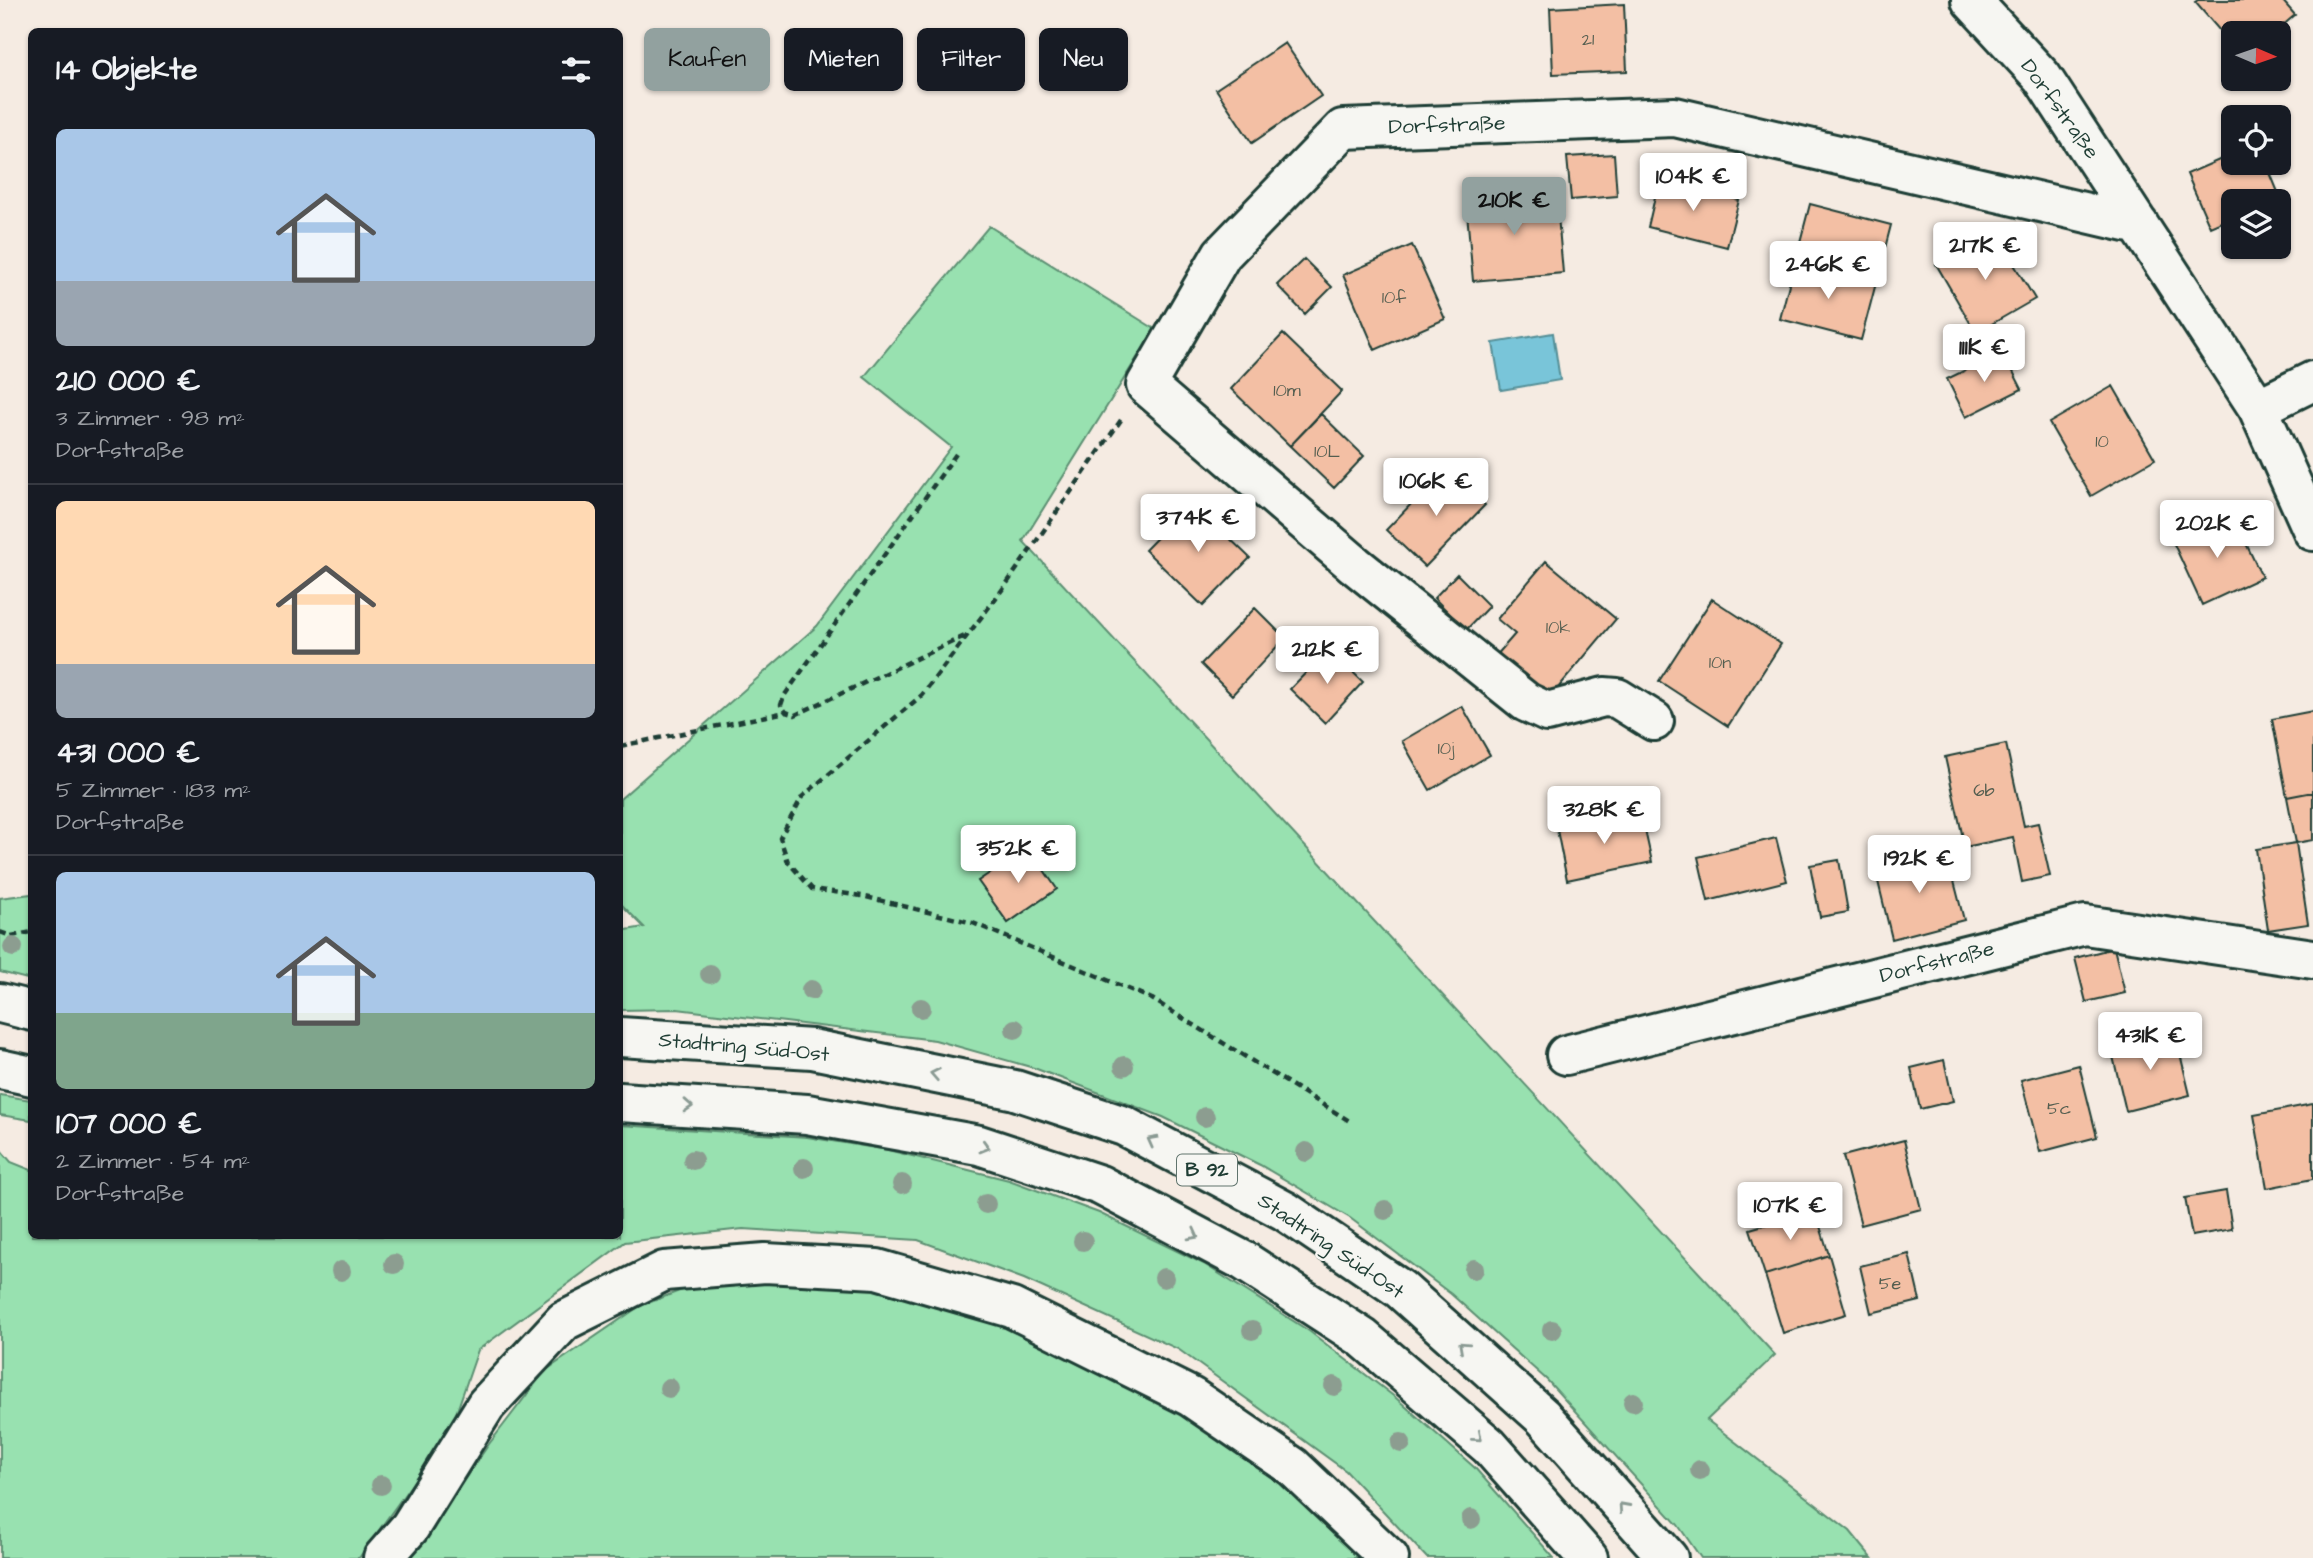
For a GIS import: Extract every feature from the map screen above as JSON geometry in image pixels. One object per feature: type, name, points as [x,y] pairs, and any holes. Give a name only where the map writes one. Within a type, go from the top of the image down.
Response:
[{"type":"street","name":"Dorfstraße","points":[[1971,0],[2042,77],[2258,408],[2313,531]]},
{"type":"street","name":"Dorfstraße","points":[[1146,385],[1222,254],[1343,129],[1675,117],[2139,225]]},
{"type":"street","points":[[2258,408],[2313,381]]},
{"type":"street","points":[[1146,385],[1355,565],[1486,671],[1538,709],[1556,711],[1604,697],[1617,698],[1654,721]]},
{"type":"street","name":"Dorfstraße","points":[[1566,1055],[2085,925],[2313,959]]},
{"type":"street","points":[[0,1003],[28,1010]]},
{"type":"street","name":"Stadtring Süd-Ost","points":[[623,1037],[812,1049],[1015,1090],[1124,1126],[1285,1211],[1400,1290],[1544,1417],[1668,1558]]},
{"type":"street","points":[[0,1069],[28,1075]]},
{"type":"street","points":[[623,1102],[820,1116],[979,1145],[1100,1185],[1244,1261],[1363,1338],[1489,1446],[1588,1558]]},
{"type":"street","points":[[383,1558],[410,1527],[486,1405],[564,1321],[664,1271],[765,1263],[877,1269],[1012,1308],[1191,1397],[1293,1467],[1388,1558]]},
{"type":"path","points":[[1146,385],[1005,586],[922,695],[802,797],[780,838],[789,862],[812,889],[862,897],[973,923],[1152,999],[1352,1122]]},
{"type":"path","points":[[786,712],[781,705],[784,696],[956,454]]},
{"type":"path","points":[[623,745],[786,712],[795,715],[968,635]]},
{"type":"path","points":[[0,932],[11,936],[28,933]]},
{"type":"green space","points":[[989,226],[1155,329],[1023,541],[1775,1355],[1707,1420],[1850,1531],[1872,1558],[1701,1558],[1678,1525],[1547,1380],[1451,1294],[1350,1218],[1260,1165],[1163,1117],[1034,1068],[935,1040],[677,1009],[623,1010],[623,930],[644,927],[623,906],[623,796],[817,626],[951,447],[864,377]]},
{"type":"green space","points":[[28,894],[28,979],[0,972],[0,898]]},
{"type":"green space","points":[[0,1095],[28,1100],[28,1120],[0,1115]]},
{"type":"green space","points":[[623,1125],[807,1137],[888,1150],[1009,1180],[1099,1213],[1204,1264],[1309,1331],[1396,1398],[1475,1468],[1554,1558],[1427,1558],[1346,1471],[1178,1349],[1024,1279],[918,1240],[743,1229],[625,1242],[478,1350],[450,1431],[359,1558],[0,1558],[0,1149],[11,1162],[28,1169],[28,1239],[623,1239]]},
{"type":"green space","points":[[716,1277],[880,1288],[966,1306],[1163,1394],[1288,1479],[1366,1558],[410,1558],[489,1444],[545,1371],[640,1306]]},
{"type":"water","points":[[1553,333],[1560,380],[1501,390],[1493,343]]},
{"type":"building","points":[[2282,0],[2295,15],[2288,21],[2221,21],[2221,32],[2195,2]]},
{"type":"building","points":[[1624,4],[1627,71],[1553,74],[1550,8]]},
{"type":"building","points":[[1285,43],[1321,96],[1252,143],[1216,89]]},
{"type":"building","points":[[1614,154],[1617,196],[1571,200],[1567,157]]},
{"type":"building","points":[[2221,159],[2221,175],[2271,175],[2277,189],[2221,189],[2221,222],[2210,227],[2187,174]]},
{"type":"building","points":[[1659,180],[1739,200],[1727,247],[1648,227]]},
{"type":"building","points":[[1556,193],[1563,273],[1473,281],[1466,201]]},
{"type":"building","points":[[1810,204],[1891,225],[1876,283],[1795,261]]},
{"type":"building","points":[[1993,230],[2035,299],[1976,333],[1936,264]]},
{"type":"building","points":[[1412,245],[1445,319],[1375,350],[1343,275]]},
{"type":"building","points":[[1304,259],[1332,287],[1305,314],[1277,285]]},
{"type":"building","points":[[1795,261],[1876,283],[1861,340],[1780,319]]},
{"type":"building","points":[[1283,334],[1342,391],[1290,446],[1231,389]]},
{"type":"building","points":[[2003,352],[2022,389],[1966,417],[1947,379]]},
{"type":"building","points":[[2113,386],[2155,459],[2091,496],[2049,423]]},
{"type":"building","points":[[1321,414],[1364,456],[1334,488],[1290,446]]},
{"type":"building","points":[[1446,468],[1485,505],[1425,567],[1386,530]]},
{"type":"building","points":[[1192,502],[1250,558],[1203,606],[1145,550]]},
{"type":"building","points":[[2232,514],[2262,577],[2202,605],[2173,542]]},
{"type":"building","points":[[1546,561],[1616,619],[1547,701],[1495,657],[1515,634],[1497,619]]},
{"type":"building","points":[[1457,574],[1489,606],[1466,630],[1434,598]]},
{"type":"building","points":[[1712,599],[1781,644],[1728,726],[1659,681]]},
{"type":"building","points":[[1255,608],[1285,638],[1232,695],[1201,664]]},
{"type":"building","points":[[1329,649],[1363,682],[1325,723],[1290,689]]},
{"type":"building","points":[[1462,706],[1490,755],[1430,790],[1402,741]]},
{"type":"building","points":[[2313,711],[2313,792],[2287,797],[2272,719]]},
{"type":"building","points":[[2006,744],[2024,826],[2038,823],[2050,876],[2022,882],[2013,837],[1965,847],[1945,757]]},
{"type":"building","points":[[2313,792],[2313,840],[2296,843],[2287,797]]},
{"type":"building","points":[[1641,812],[1652,862],[1567,880],[1557,830]]},
{"type":"building","points":[[1776,838],[1787,881],[1708,901],[1698,857]]},
{"type":"building","points":[[2296,843],[2308,924],[2268,930],[2256,849]]},
{"type":"building","points":[[1028,847],[1057,889],[1008,923],[978,881]]},
{"type":"building","points":[[1946,850],[1964,920],[1892,939],[1875,869]]},
{"type":"building","points":[[1839,860],[1848,912],[1820,917],[1810,865]]},
{"type":"building","points":[[2114,948],[2125,993],[2086,1002],[2075,958]]},
{"type":"building","points":[[2175,1033],[2190,1095],[2126,1111],[2111,1048]]},
{"type":"building","points":[[1944,1060],[1953,1101],[1920,1109],[1911,1068]]},
{"type":"building","points":[[2079,1065],[2097,1137],[2040,1152],[2021,1080]]},
{"type":"building","points":[[2313,1104],[2313,1179],[2267,1188],[2254,1115]]},
{"type":"building","points":[[1904,1140],[1921,1209],[1861,1225],[1843,1156]]},
{"type":"building","points":[[2226,1191],[2232,1229],[2192,1236],[2185,1198]]},
{"type":"building","points":[[1815,1210],[1829,1255],[1765,1275],[1750,1229]]},
{"type":"building","points":[[1909,1254],[1920,1301],[1871,1313],[1860,1266]]},
{"type":"building","points":[[1829,1255],[1846,1314],[1783,1333],[1765,1275]]}]
